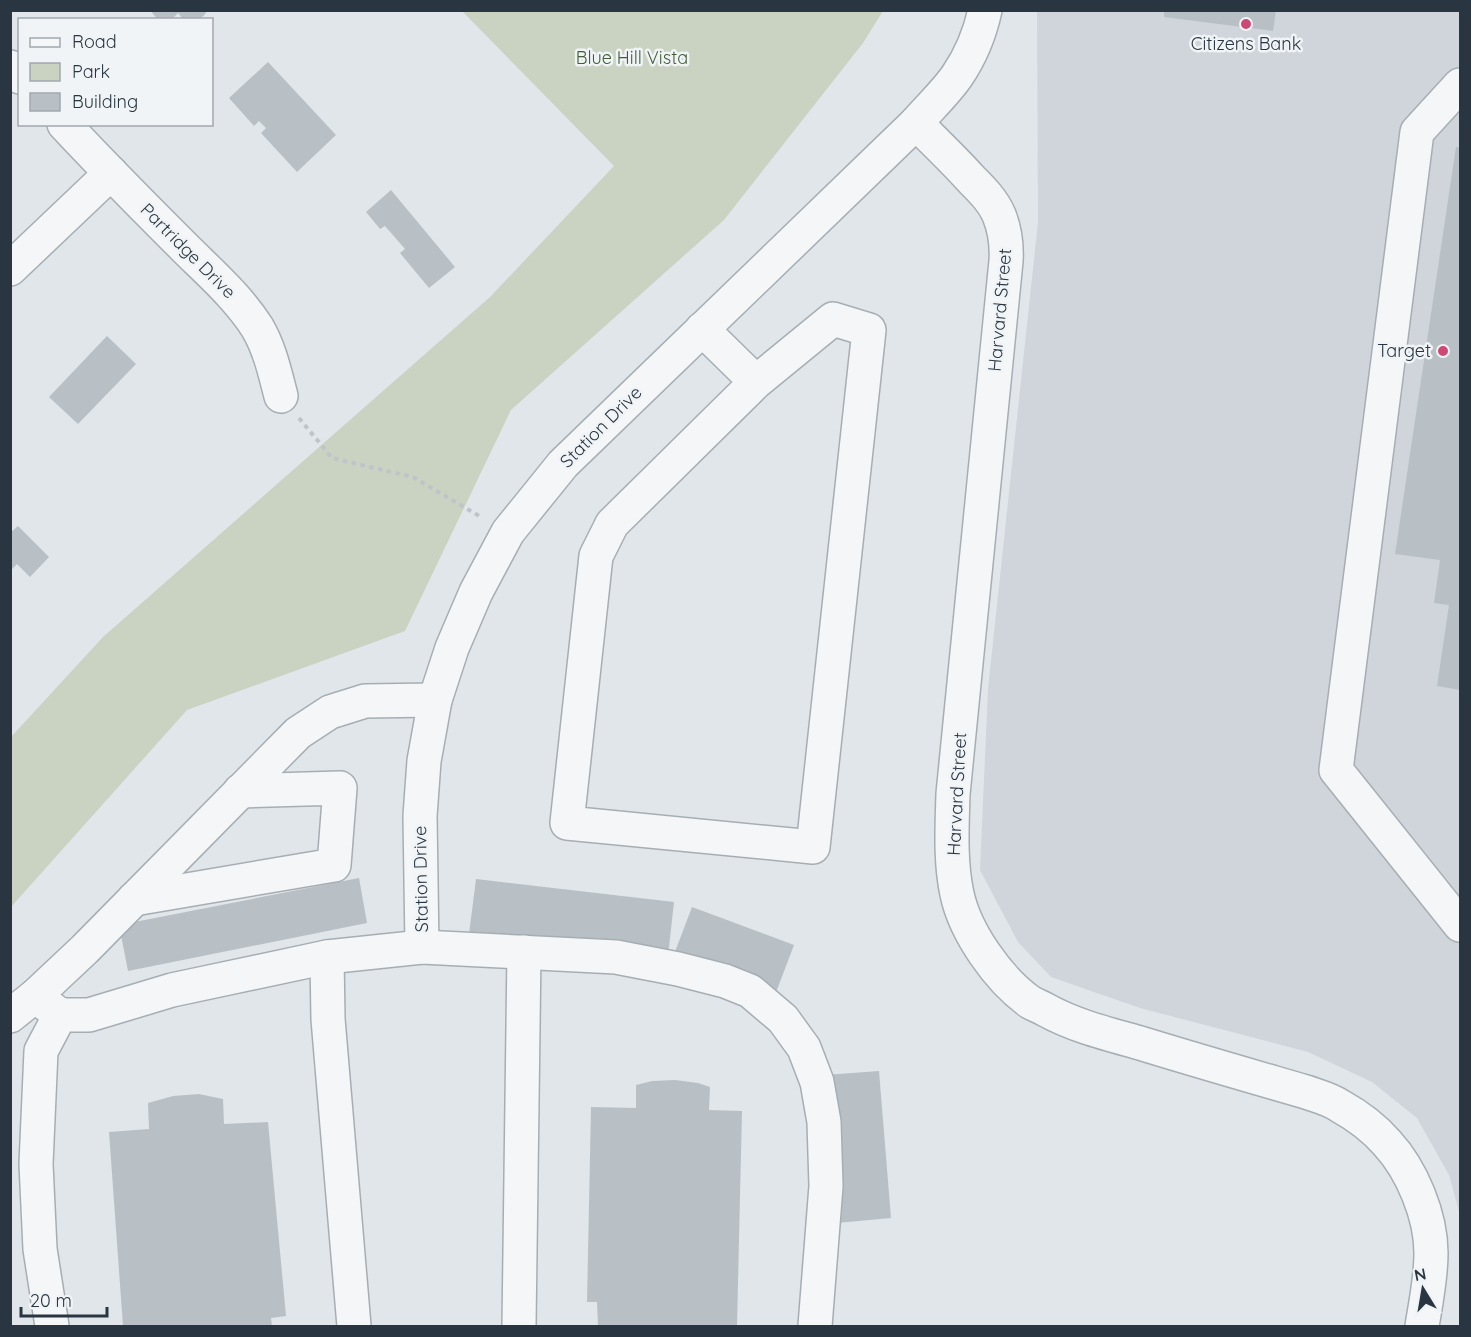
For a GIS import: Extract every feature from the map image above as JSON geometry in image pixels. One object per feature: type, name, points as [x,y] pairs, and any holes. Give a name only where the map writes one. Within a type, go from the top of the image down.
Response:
[{"type":"street","name":"Station Drive","points":[[422,946],[420,816],[424,761],[435,700],[452,648],[476,592],[508,532],[563,464],[916,123],[956,77],[971,50],[986,10]]},
{"type":"street","points":[[1459,88],[1417,132],[1335,770],[1461,925]]},
{"type":"street","name":"Harvard Street","points":[[916,123],[991,200],[1004,229],[1007,245],[953,794],[954,874],[957,896],[964,916],[986,955],[1005,979],[1030,1002],[1060,1017],[1095,1030],[1306,1092],[1338,1104],[1368,1124],[1388,1144],[1402,1163],[1422,1204],[1429,1230],[1430,1276],[1422,1326]]},
{"type":"street","name":"Partridge Drive","points":[[66,126],[235,298],[264,340],[281,396]]},
{"type":"street","points":[[10,269],[111,173]]},
{"type":"street","points":[[833,319],[869,330],[813,847],[567,823],[596,556],[612,524],[756,382],[833,319]]},
{"type":"street","points":[[702,329],[756,382]]},
{"type":"street","points":[[52,1326],[40,1249],[36,1164],[41,1052],[35,1009],[134,899],[298,733],[330,712],[365,701],[435,700]]},
{"type":"street","points":[[134,899],[334,865],[340,788],[240,791]]},
{"type":"street","points":[[35,1009],[89,1015],[172,990],[327,957],[422,946],[615,957],[678,969],[725,981],[750,991],[783,1019],[804,1048],[817,1082],[824,1122],[826,1186],[815,1326]]},
{"type":"street","points":[[519,1326],[524,952]]},
{"type":"street","points":[[327,957],[328,1019],[354,1326]]},
{"type":"path","points":[[281,396],[332,458],[413,477],[508,532]]},
{"type":"shaded area","points":[[1037,11],[1460,11],[1460,1215],[1449,1175],[1417,1118],[1372,1082],[1308,1052],[1140,1008],[1051,977],[1018,942],[980,870],[988,689],[1038,222]]},
{"type":"green space","name":"Blue Hill Vista","points":[[462,11],[883,11],[863,43],[724,220],[511,410],[405,631],[187,710],[11,907],[11,737],[103,637],[490,297],[614,166]]},
{"type":"building","points":[[150,10],[204,10],[206,13],[201,18],[182,18],[178,13],[173,18],[156,18]]},
{"type":"building","name":"Citizens Bank","points":[[1164,10],[1276,10],[1273,31],[1164,17]]},
{"type":"building","points":[[268,62],[336,135],[297,172],[261,133],[266,128],[259,121],[254,126],[229,98]]},
{"type":"building","name":"Target","points":[[1456,147],[1460,148],[1460,690],[1437,686],[1449,605],[1434,603],[1440,560],[1395,554]]},
{"type":"building","points":[[391,190],[455,267],[429,288],[400,253],[405,249],[385,226],[380,229],[366,212]]},
{"type":"building","points":[[107,336],[136,364],[78,424],[49,397]]},
{"type":"building","points":[[18,526],[49,557],[30,577],[17,564],[10,571],[10,533]]},
{"type":"building","points":[[359,878],[367,923],[128,971],[119,925]]},
{"type":"building","points":[[476,879],[674,902],[668,956],[469,934]]},
{"type":"building","points":[[692,907],[794,945],[775,995],[673,957]]},
{"type":"building","points":[[879,1071],[891,1218],[837,1223],[825,1075]]},
{"type":"building","points":[[675,1080],[710,1087],[709,1110],[742,1111],[737,1326],[598,1326],[597,1302],[587,1302],[591,1107],[636,1108],[636,1085],[652,1081]]},
{"type":"building","points":[[199,1094],[223,1099],[224,1124],[268,1122],[286,1316],[271,1318],[272,1326],[123,1326],[109,1132],[149,1129],[148,1103],[173,1096]]},
{"type":"place","name":"Citizens Bank","points":[[1246,24]]},
{"type":"place","name":"Target","points":[[1443,351]]}]
